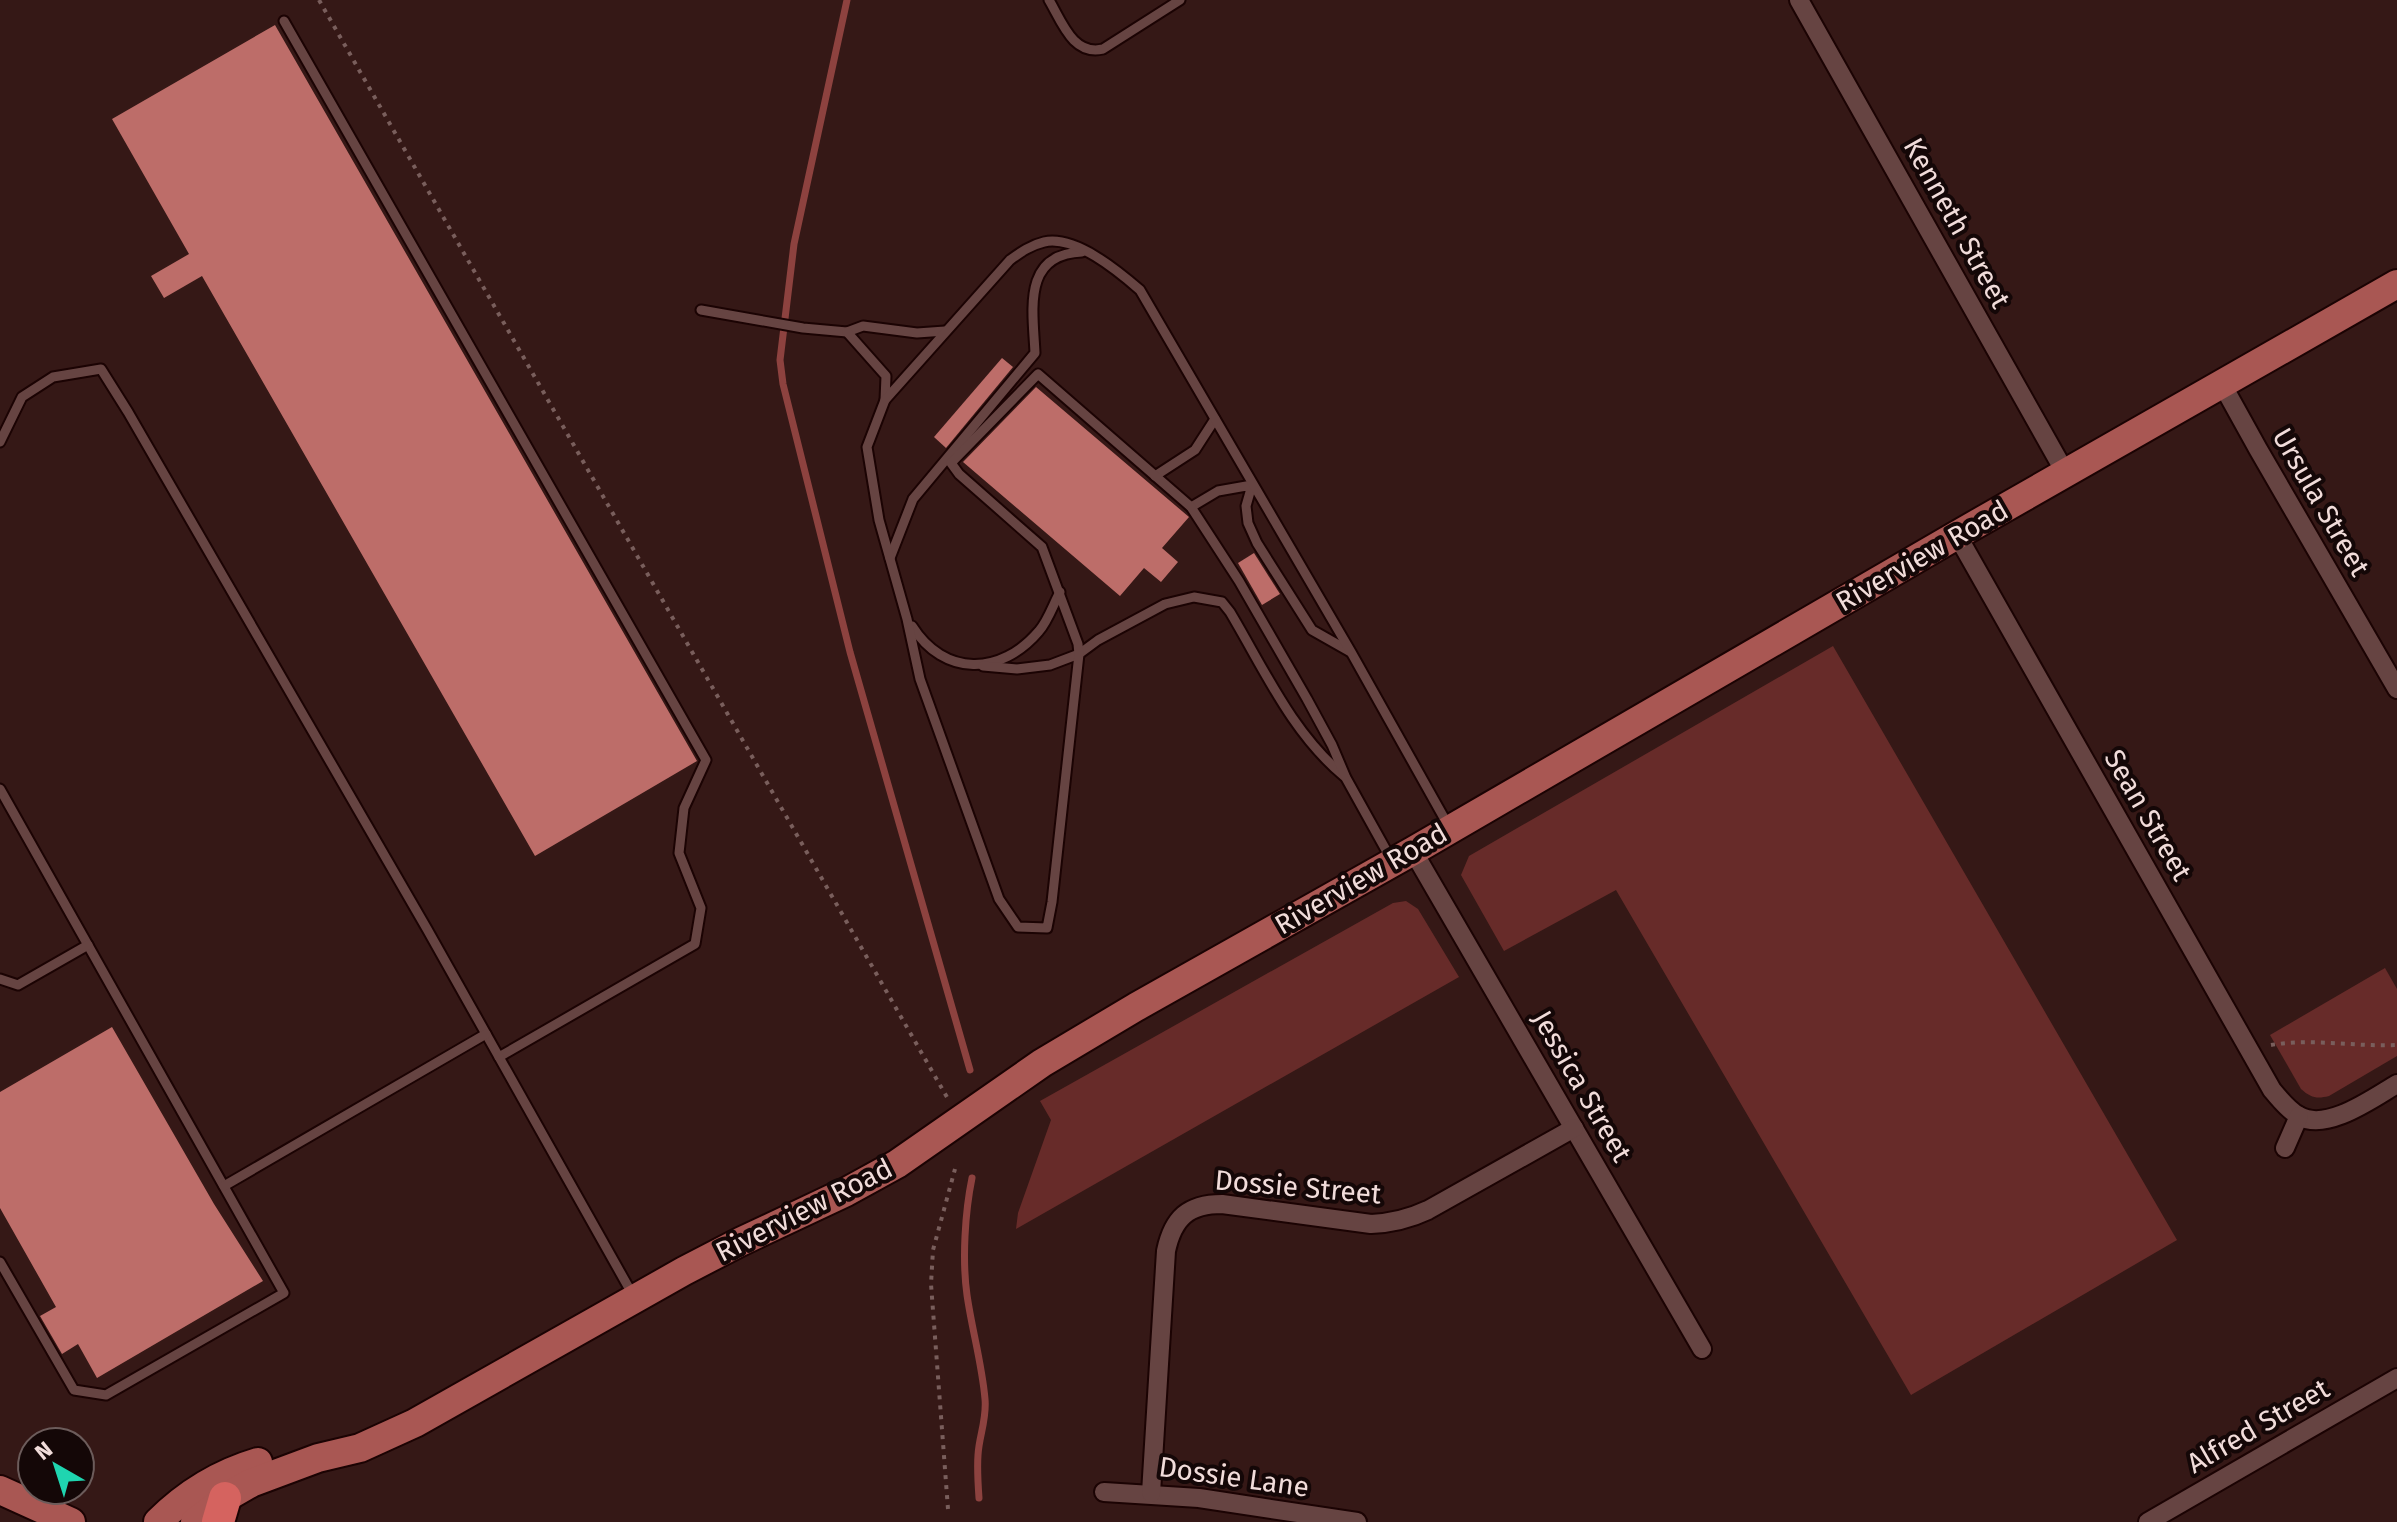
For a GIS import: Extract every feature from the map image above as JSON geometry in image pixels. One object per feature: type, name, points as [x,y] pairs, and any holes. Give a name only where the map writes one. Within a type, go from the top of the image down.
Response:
[{"type":"main road","name":"Riverview Road","points":[[195,1522],[221,1510],[251,1483],[388,1436],[740,1242],[897,1164],[1082,1039],[2397,284]]},
{"type":"main road","name":"Riverview Road","points":[[158,1522],[193,1493],[242,1467],[282,1456],[318,1458]]},
{"type":"main road","points":[[0,1490],[71,1522]]},
{"type":"street","name":"Kenneth Street","points":[[1799,0],[2066,474]]},
{"type":"street","name":"Ursula Street","points":[[2222,384],[2397,689]]},
{"type":"street","name":"Sean Street","points":[[1957,535],[2265,1077],[2286,1106],[2299,1116]]},
{"type":"street","name":"Jessica Street","points":[[1403,856],[1574,1128],[1702,1349]]},
{"type":"street","points":[[2285,1148],[2299,1116],[2323,1120],[2337,1116],[2397,1084]]},
{"type":"street","name":"Dossie Street","points":[[1151,1493],[1166,1251],[1169,1237],[1184,1214],[1208,1204],[1222,1204],[1371,1224],[1392,1223],[1428,1210],[1574,1128]]},
{"type":"street","name":"Alfred Street","points":[[2148,1522],[2397,1378]]},
{"type":"street","name":"Dossie Lane","points":[[1104,1492],[1151,1493],[1357,1522]]},
{"type":"lane","points":[[1049,0],[1073,41],[1093,51],[1103,49],[1180,0]]},
{"type":"lane","points":[[284,21],[706,760],[684,808],[679,853],[701,908],[695,944],[499,1057]]},
{"type":"lane","points":[[885,400],[1010,260],[1026,248],[1047,241],[1067,245],[1107,262],[1140,290],[1450,828]]},
{"type":"lane","points":[[890,558],[913,499],[1035,353],[1033,292],[1043,267],[1067,253],[1087,252]]},
{"type":"lane","points":[[701,310],[803,328],[847,332],[863,326],[917,333],[945,331]]},
{"type":"lane","points":[[847,332],[886,376],[885,400],[867,447],[879,520],[920,679],[999,899],[1018,927],[1047,928],[1078,644],[1042,547],[959,474],[951,463],[1038,374],[1191,507],[1301,687],[1346,778],[1403,856]]},
{"type":"lane","points":[[0,442],[22,397],[53,377],[101,369],[486,1034],[635,1300]]},
{"type":"lane","points":[[1155,476],[1195,450],[1215,419]]},
{"type":"lane","points":[[1191,507],[1218,491],[1252,485]]},
{"type":"lane","points":[[1252,485],[1246,506],[1248,523],[1257,543],[1312,630],[1351,652]]},
{"type":"lane","points":[[983,666],[1013,654],[1028,643],[1042,628],[1060,592]]},
{"type":"lane","points":[[907,619],[921,640],[951,661],[1017,669],[1050,665],[1079,654],[1098,640],[1165,604],[1194,597],[1222,602],[1298,729],[1346,778]]},
{"type":"lane","points":[[0,789],[284,1293],[106,1395],[74,1390],[0,1262]]},
{"type":"lane","points":[[0,979],[18,985],[88,945]]},
{"type":"lane","points":[[224,1186],[486,1034]]},
{"type":"path","points":[[319,0],[948,1099]]},
{"type":"path","points":[[2271,1045],[2293,1041],[2397,1045]]},
{"type":"path","points":[[948,1509],[931,1284],[933,1250],[955,1169]]},
{"type":"shaded area","points":[[1833,646],[2177,1240],[1911,1395],[1616,890],[1504,951],[1461,875],[1469,856]]},
{"type":"shaded area","points":[[1406,901],[1418,909],[1459,977],[1016,1229],[1018,1213],[1051,1120],[1040,1101],[1393,903]]},
{"type":"shaded area","points":[[2385,968],[2397,989],[2397,1056],[2329,1096],[2308,1094],[2301,1089],[2270,1035]]},
{"type":"building","points":[[275,25],[697,761],[535,856],[202,276],[164,298],[151,276],[189,254],[112,119]]},
{"type":"building","points":[[1002,358],[1013,367],[946,448],[934,437]]},
{"type":"building","points":[[1036,387],[1189,517],[1162,548],[1178,562],[1161,582],[1144,568],[1120,596],[963,462]]},
{"type":"building","points":[[1254,553],[1280,594],[1262,605],[1238,563]]},
{"type":"building","points":[[112,1027],[214,1204],[263,1281],[97,1378],[78,1344],[62,1354],[40,1316],[56,1307],[0,1208],[0,1092]]},
{"type":"waterway","points":[[847,0],[794,244],[780,360],[783,384],[850,652],[970,1070]]},
{"type":"waterway","points":[[972,1178],[966,1221],[965,1267],[985,1399],[978,1455],[979,1498]]}]
